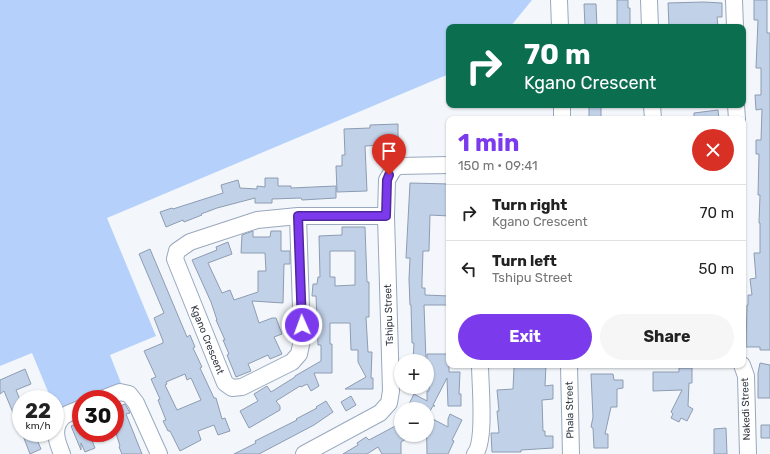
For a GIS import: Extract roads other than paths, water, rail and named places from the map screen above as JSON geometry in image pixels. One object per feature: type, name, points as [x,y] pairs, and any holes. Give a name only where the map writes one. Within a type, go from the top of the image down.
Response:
[{"type":"street","points":[[559,0],[560,24]]},
{"type":"street","points":[[649,0],[650,24]]},
{"type":"street","points":[[734,0],[735,24]]},
{"type":"street","name":"Tshipu Street","points":[[304,454],[380,413],[389,403],[391,391],[386,216],[387,180],[389,175],[398,166],[446,165]]},
{"type":"street","name":"Kgano Crescent","points":[[298,216],[302,340],[299,354],[292,362],[242,387],[232,388],[225,383],[178,269],[175,255],[180,248],[190,242],[257,220],[298,216],[386,216]]},
{"type":"street","points":[[475,454],[480,442],[481,429],[480,368]]},
{"type":"street","name":"Phala Street","points":[[570,368],[571,454]]},
{"type":"street","name":"Nakedi Street","points":[[743,368],[746,376],[748,454]]},
{"type":"street","points":[[124,393],[129,394],[136,403],[159,454]]},
{"type":"street","points":[[62,454],[57,442],[57,424],[64,416],[72,412]]}]
